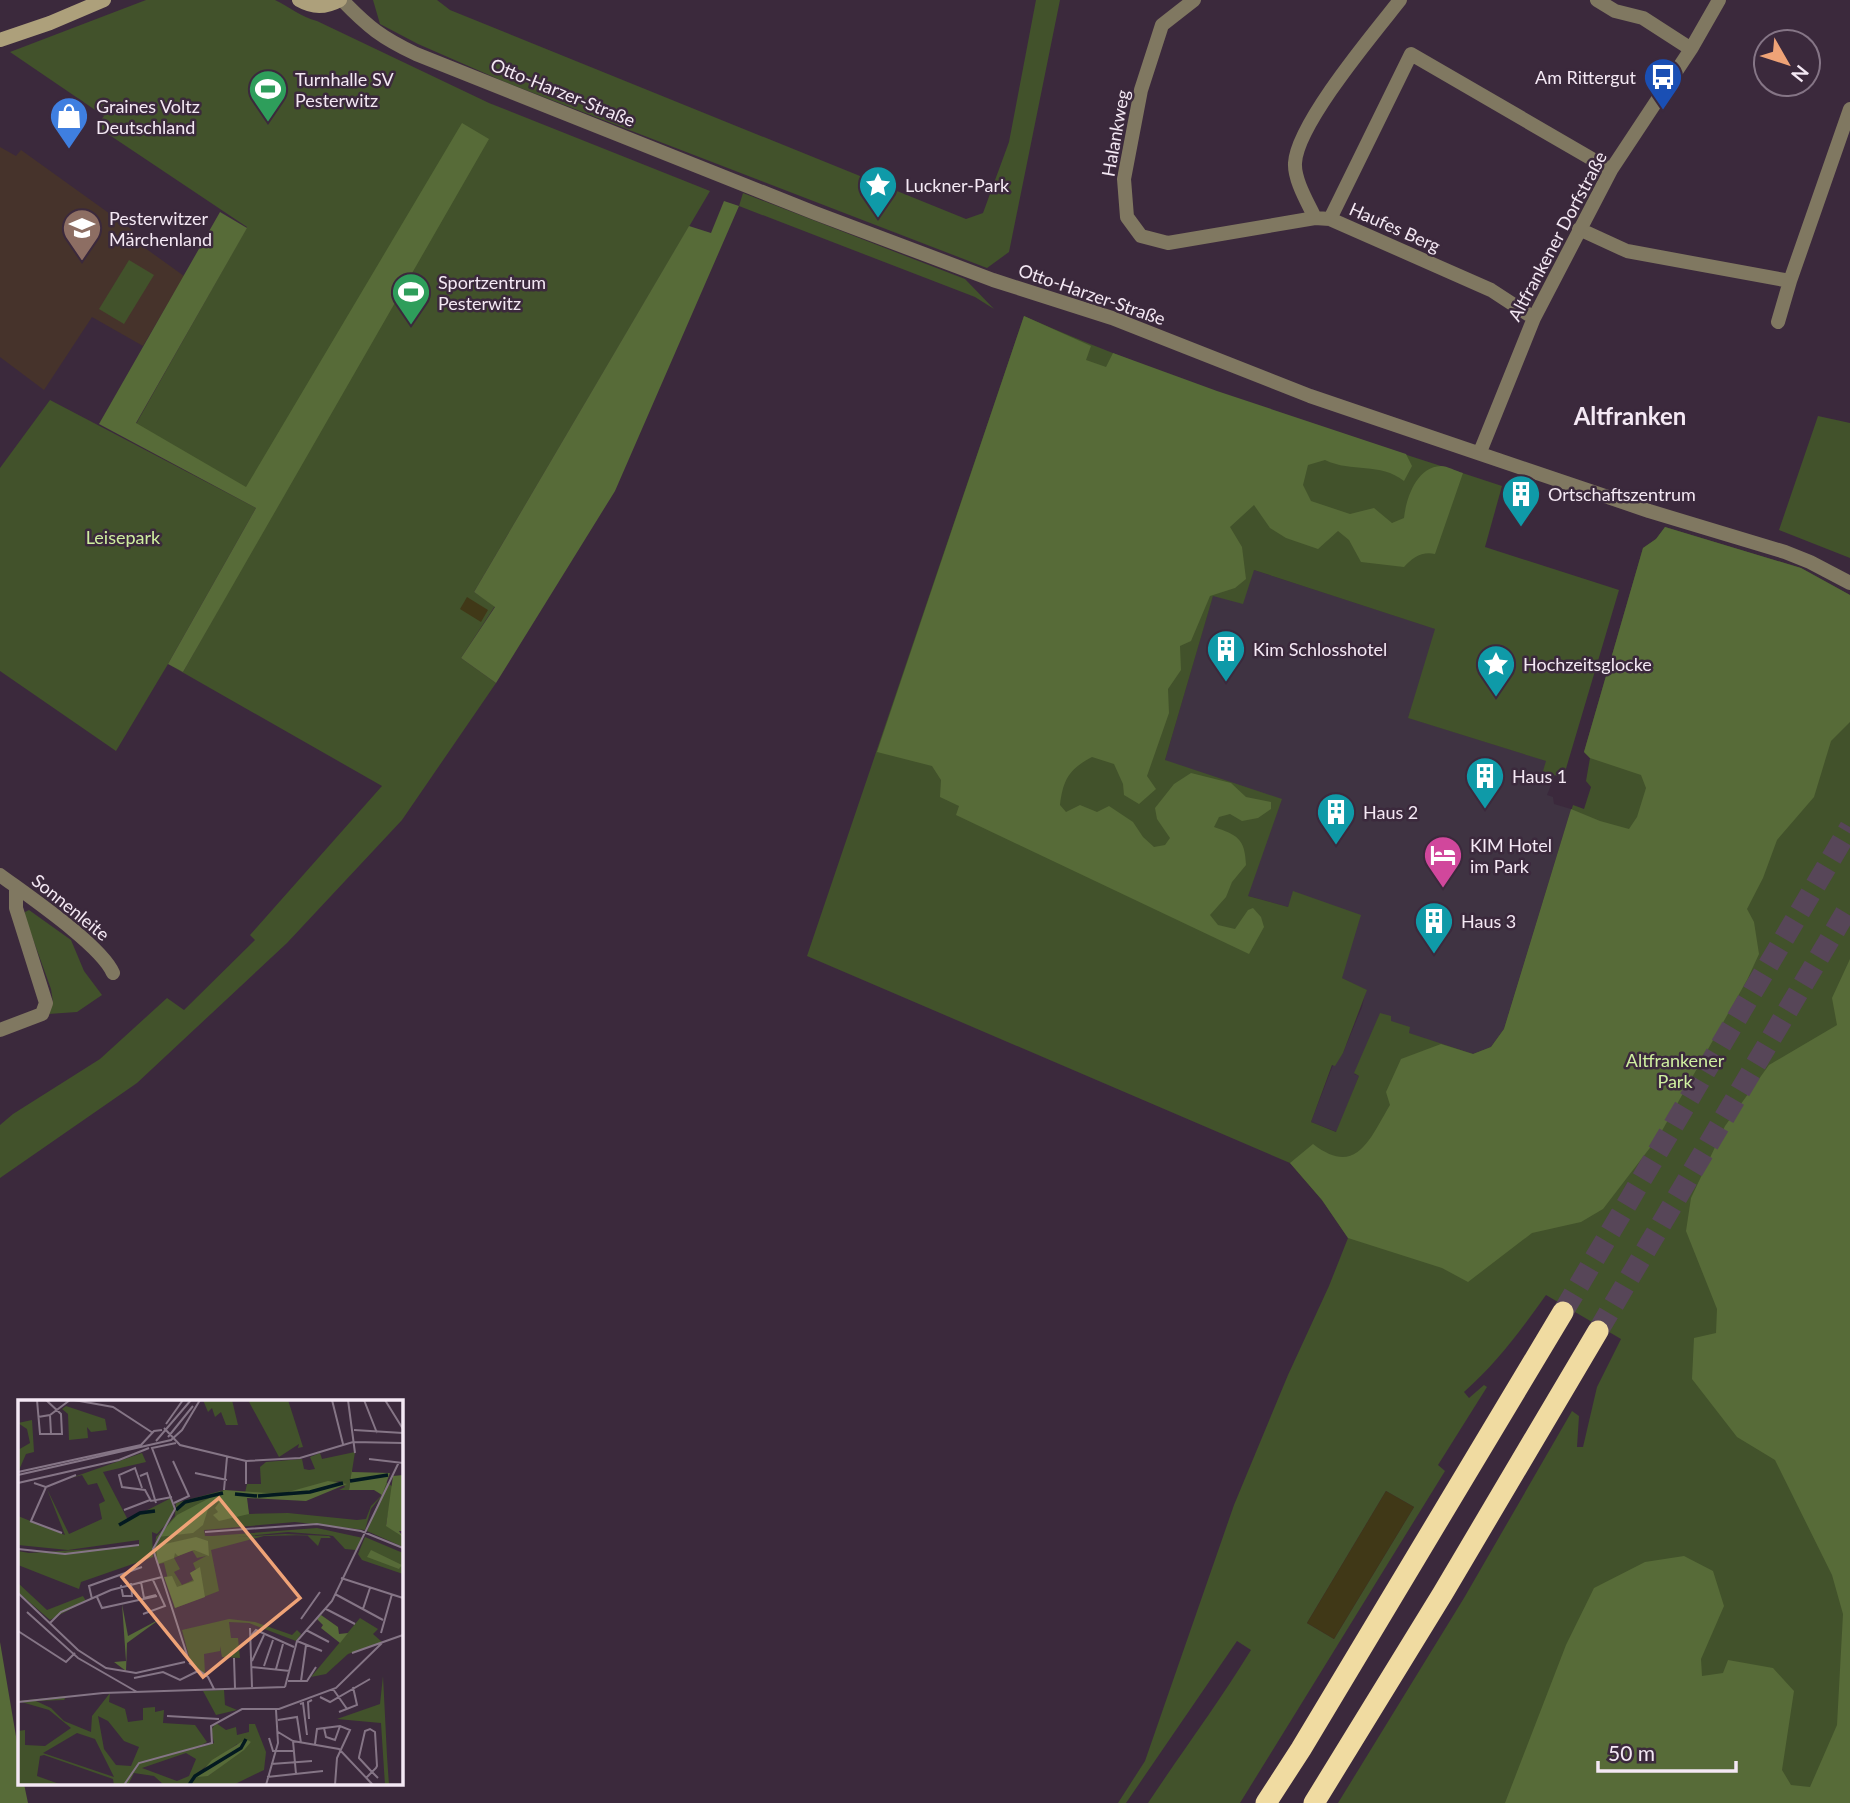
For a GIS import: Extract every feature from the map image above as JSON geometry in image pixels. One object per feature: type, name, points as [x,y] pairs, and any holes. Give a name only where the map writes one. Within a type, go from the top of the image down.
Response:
[{"type":"highway","points":[[1266,1803],[1563,1312]]},
{"type":"highway","points":[[1314,1803],[1598,1331]]},
{"type":"street","points":[[0,40],[104,0]]},
{"type":"street","points":[[299,0],[320,7],[341,0]]},
{"type":"street","name":"Otto-Harzer-Straße","points":[[341,0],[367,26],[386,40],[452,69],[815,213],[986,278],[1112,318],[1310,396],[1649,510],[1785,552],[1850,583]]},
{"type":"street","name":"Halankweg","points":[[1194,0],[1163,25],[1141,90],[1125,178],[1128,217],[1141,236],[1168,243],[1322,219]]},
{"type":"street","points":[[1322,219],[1294,165],[1298,148],[1322,104],[1399,0]]},
{"type":"street","points":[[1597,0],[1615,10],[1643,18],[1691,49]]},
{"type":"street","name":"Altfrankener Dorfstraße","points":[[1480,452],[1534,318],[1579,229],[1611,170],[1691,49],[1719,0]]},
{"type":"street","points":[[1322,219],[1411,54],[1611,170]]},
{"type":"street","points":[[1778,322],[1850,109]]},
{"type":"street","name":"Haufes Berg","points":[[1322,219],[1491,290],[1534,318]]},
{"type":"street","points":[[1579,229],[1627,251],[1790,281]]},
{"type":"street","name":"Sonnenleite","points":[[0,875],[61,920],[108,962],[113,973]]},
{"type":"street","points":[[0,1030],[42,1014],[47,1003],[16,908],[16,887]]},
{"type":"shaded area","name":"Pesterwitzer Märchenland","points":[[0,147],[16,156],[21,150],[131,229],[145,248],[184,276],[143,346],[92,317],[44,390],[0,357]]},
{"type":"shaded area","points":[[1254,570],[1436,629],[1409,718],[1547,761],[1544,771],[1555,775],[1547,795],[1553,797],[1554,804],[1571,809],[1504,1029],[1491,1047],[1473,1054],[1354,1074],[1359,1076],[1337,1132],[1311,1122],[1333,1065],[1343,1053],[1366,990],[1342,978],[1294,892],[1288,907],[1248,896],[1165,760],[1213,595]]},
{"type":"green space","name":"Sportzentrum Pesterwitz","points":[[146,0],[275,0],[489,103],[710,191],[474,592],[495,606],[461,658],[496,683],[402,820],[287,943],[137,1083],[0,1178],[0,1125],[100,1059],[167,998],[184,1010],[255,940],[250,935],[382,786],[168,664],[183,672],[276,507],[136,424],[247,227],[96,126],[104,116],[10,52]]},
{"type":"green space","points":[[373,0],[437,0],[450,10],[966,219],[983,213],[1009,142],[1036,0],[1060,0],[1009,252],[987,268],[505,82],[418,44],[380,24]]},
{"type":"green space","points":[[462,123],[489,139],[183,672],[168,664],[256,508],[99,424],[220,212],[247,228],[136,423],[246,487]]},
{"type":"green space","points":[[743,193],[965,279],[994,309],[975,297],[739,206]]},
{"type":"green space","points":[[724,201],[739,206],[615,491],[496,683],[461,658],[495,607],[474,592],[689,226],[711,233]]},
{"type":"green space","points":[[129,260],[154,275],[124,324],[99,309]]},
{"type":"green space","name":"Altfrankener Park","points":[[1024,316],[1201,386],[1502,486],[1485,547],[1619,590],[1565,772],[1560,777],[1543,771],[1546,761],[1408,718],[1435,629],[1254,570],[1243,604],[1213,596],[1165,760],[1282,799],[1248,896],[1288,907],[1293,891],[1361,915],[1342,978],[1367,990],[1343,1053],[1335,1066],[1332,1065],[1311,1122],[1336,1132],[1359,1076],[1354,1073],[1380,1013],[1391,1016],[1391,1021],[1410,1027],[1409,1033],[1473,1054],[1491,1047],[1504,1029],[1573,805],[1584,809],[1591,787],[1586,781],[1590,758],[1584,752],[1643,548],[1656,539],[1665,527],[1801,568],[1850,595],[1850,1803],[1338,1803],[1464,1598],[1572,1411],[1579,1416],[1577,1447],[1583,1447],[1597,1387],[1621,1339],[1546,1295],[1498,1358],[1464,1392],[1469,1398],[1484,1385],[1487,1387],[1438,1465],[1445,1471],[1240,1803],[1148,1803],[1251,1650],[1237,1641],[1126,1803],[1118,1803],[1145,1761],[1234,1505],[1348,1238],[1322,1200],[1290,1163],[807,956]],"holes":[[[1386,1491],[1414,1507],[1334,1639],[1307,1623]]]},
{"type":"green space","points":[[1024,316],[1091,346],[1086,360],[1106,367],[1113,353],[1406,454],[1412,466],[1404,481],[1376,469],[1345,466],[1325,460],[1308,465],[1303,485],[1311,501],[1350,514],[1374,508],[1392,523],[1404,518],[1410,493],[1425,472],[1441,466],[1463,473],[1435,554],[1418,556],[1404,567],[1361,562],[1349,540],[1338,531],[1318,549],[1286,538],[1270,528],[1254,505],[1230,527],[1242,547],[1246,579],[1235,588],[1210,596],[1191,641],[1180,646],[1181,670],[1168,689],[1169,713],[1147,776],[1156,789],[1139,804],[1124,795],[1123,784],[1114,764],[1092,757],[1078,766],[1065,782],[1060,805],[1066,812],[1080,805],[1097,812],[1109,806],[1133,822],[1154,847],[1165,845],[1170,838],[1157,819],[1155,808],[1174,784],[1191,773],[1231,783],[1246,797],[1271,802],[1271,809],[1258,818],[1242,821],[1230,814],[1219,817],[1214,827],[1234,835],[1242,843],[1246,865],[1232,882],[1226,897],[1210,915],[1218,925],[1235,929],[1248,910],[1253,908],[1261,917],[1264,927],[1249,954],[956,815],[959,806],[940,797],[941,780],[932,766],[877,752]]},
{"type":"green space","name":"Leisepark","points":[[50,400],[256,508],[116,751],[0,671],[0,468]]},
{"type":"green space","points":[[1818,416],[1850,423],[1850,558],[1779,530]]},
{"type":"green space","points":[[1665,527],[1801,568],[1850,595],[1850,722],[1831,741],[1814,797],[1777,840],[1763,878],[1747,909],[1754,922],[1759,954],[1659,1136],[1603,1209],[1581,1222],[1532,1233],[1468,1282],[1442,1268],[1348,1238],[1322,1200],[1290,1163],[1313,1144],[1341,1157],[1360,1150],[1376,1130],[1390,1105],[1386,1092],[1401,1059],[1441,1044],[1473,1054],[1491,1047],[1504,1029],[1571,809],[1629,829],[1637,817],[1646,788],[1641,775],[1590,758],[1584,752],[1643,548],[1656,539]]},
{"type":"green space","points":[[29,910],[71,940],[84,971],[102,995],[77,1012],[48,1014],[53,1002],[51,989],[25,917],[25,912]]},
{"type":"green space","points":[[1850,959],[1850,1803],[1505,1803],[1566,1645],[1594,1588],[1645,1562],[1684,1556],[1713,1571],[1724,1606],[1701,1659],[1702,1676],[1723,1673],[1728,1660],[1773,1668],[1794,1691],[1782,1770],[1791,1785],[1810,1787],[1837,1725],[1843,1614],[1832,1575],[1775,1460],[1737,1437],[1692,1379],[1694,1338],[1716,1333],[1717,1309],[1686,1231],[1691,1198],[1725,1126],[1769,1065],[1837,1025],[1832,998]]},
{"type":"green space","points":[[0,1642],[18,1748],[18,1786],[24,1786],[28,1803],[0,1803]]},
{"type":"sand","points":[[467,597],[488,610],[481,622],[460,609]]},
{"type":"sand","points":[[1386,1491],[1414,1507],[1334,1639],[1307,1623]]},
{"type":"tunnel","points":[[1563,1312],[1850,827]]},
{"type":"tunnel","points":[[1598,1331],[1850,905]]},
{"type":"place","name":"Am Rittergut","points":[[1663,111]]},
{"type":"place","name":"Turnhalle SV Pesterwitz","points":[[268,123]]},
{"type":"place","name":"Graines Voltz Deutschland","points":[[69,150]]},
{"type":"place","name":"Luckner-Park","points":[[878,219]]},
{"type":"place","name":"Pesterwitzer Märchenland","points":[[82,262]]},
{"type":"place","name":"Sportzentrum Pesterwitz","points":[[411,326]]},
{"type":"place","name":"Ortschaftszentrum","points":[[1521,528]]},
{"type":"place","name":"Kim Schlosshotel","points":[[1226,683]]},
{"type":"place","name":"Hochzeitsglocke","points":[[1496,698]]},
{"type":"place","name":"Haus 1","points":[[1485,810]]},
{"type":"place","name":"Haus 2","points":[[1336,846]]},
{"type":"place","name":"KIM Hotel im Park","points":[[1443,889]]},
{"type":"place","name":"Haus 3","points":[[1434,955]]},
{"type":"district","name":"Altfranken","points":[[1630,415]]}]
